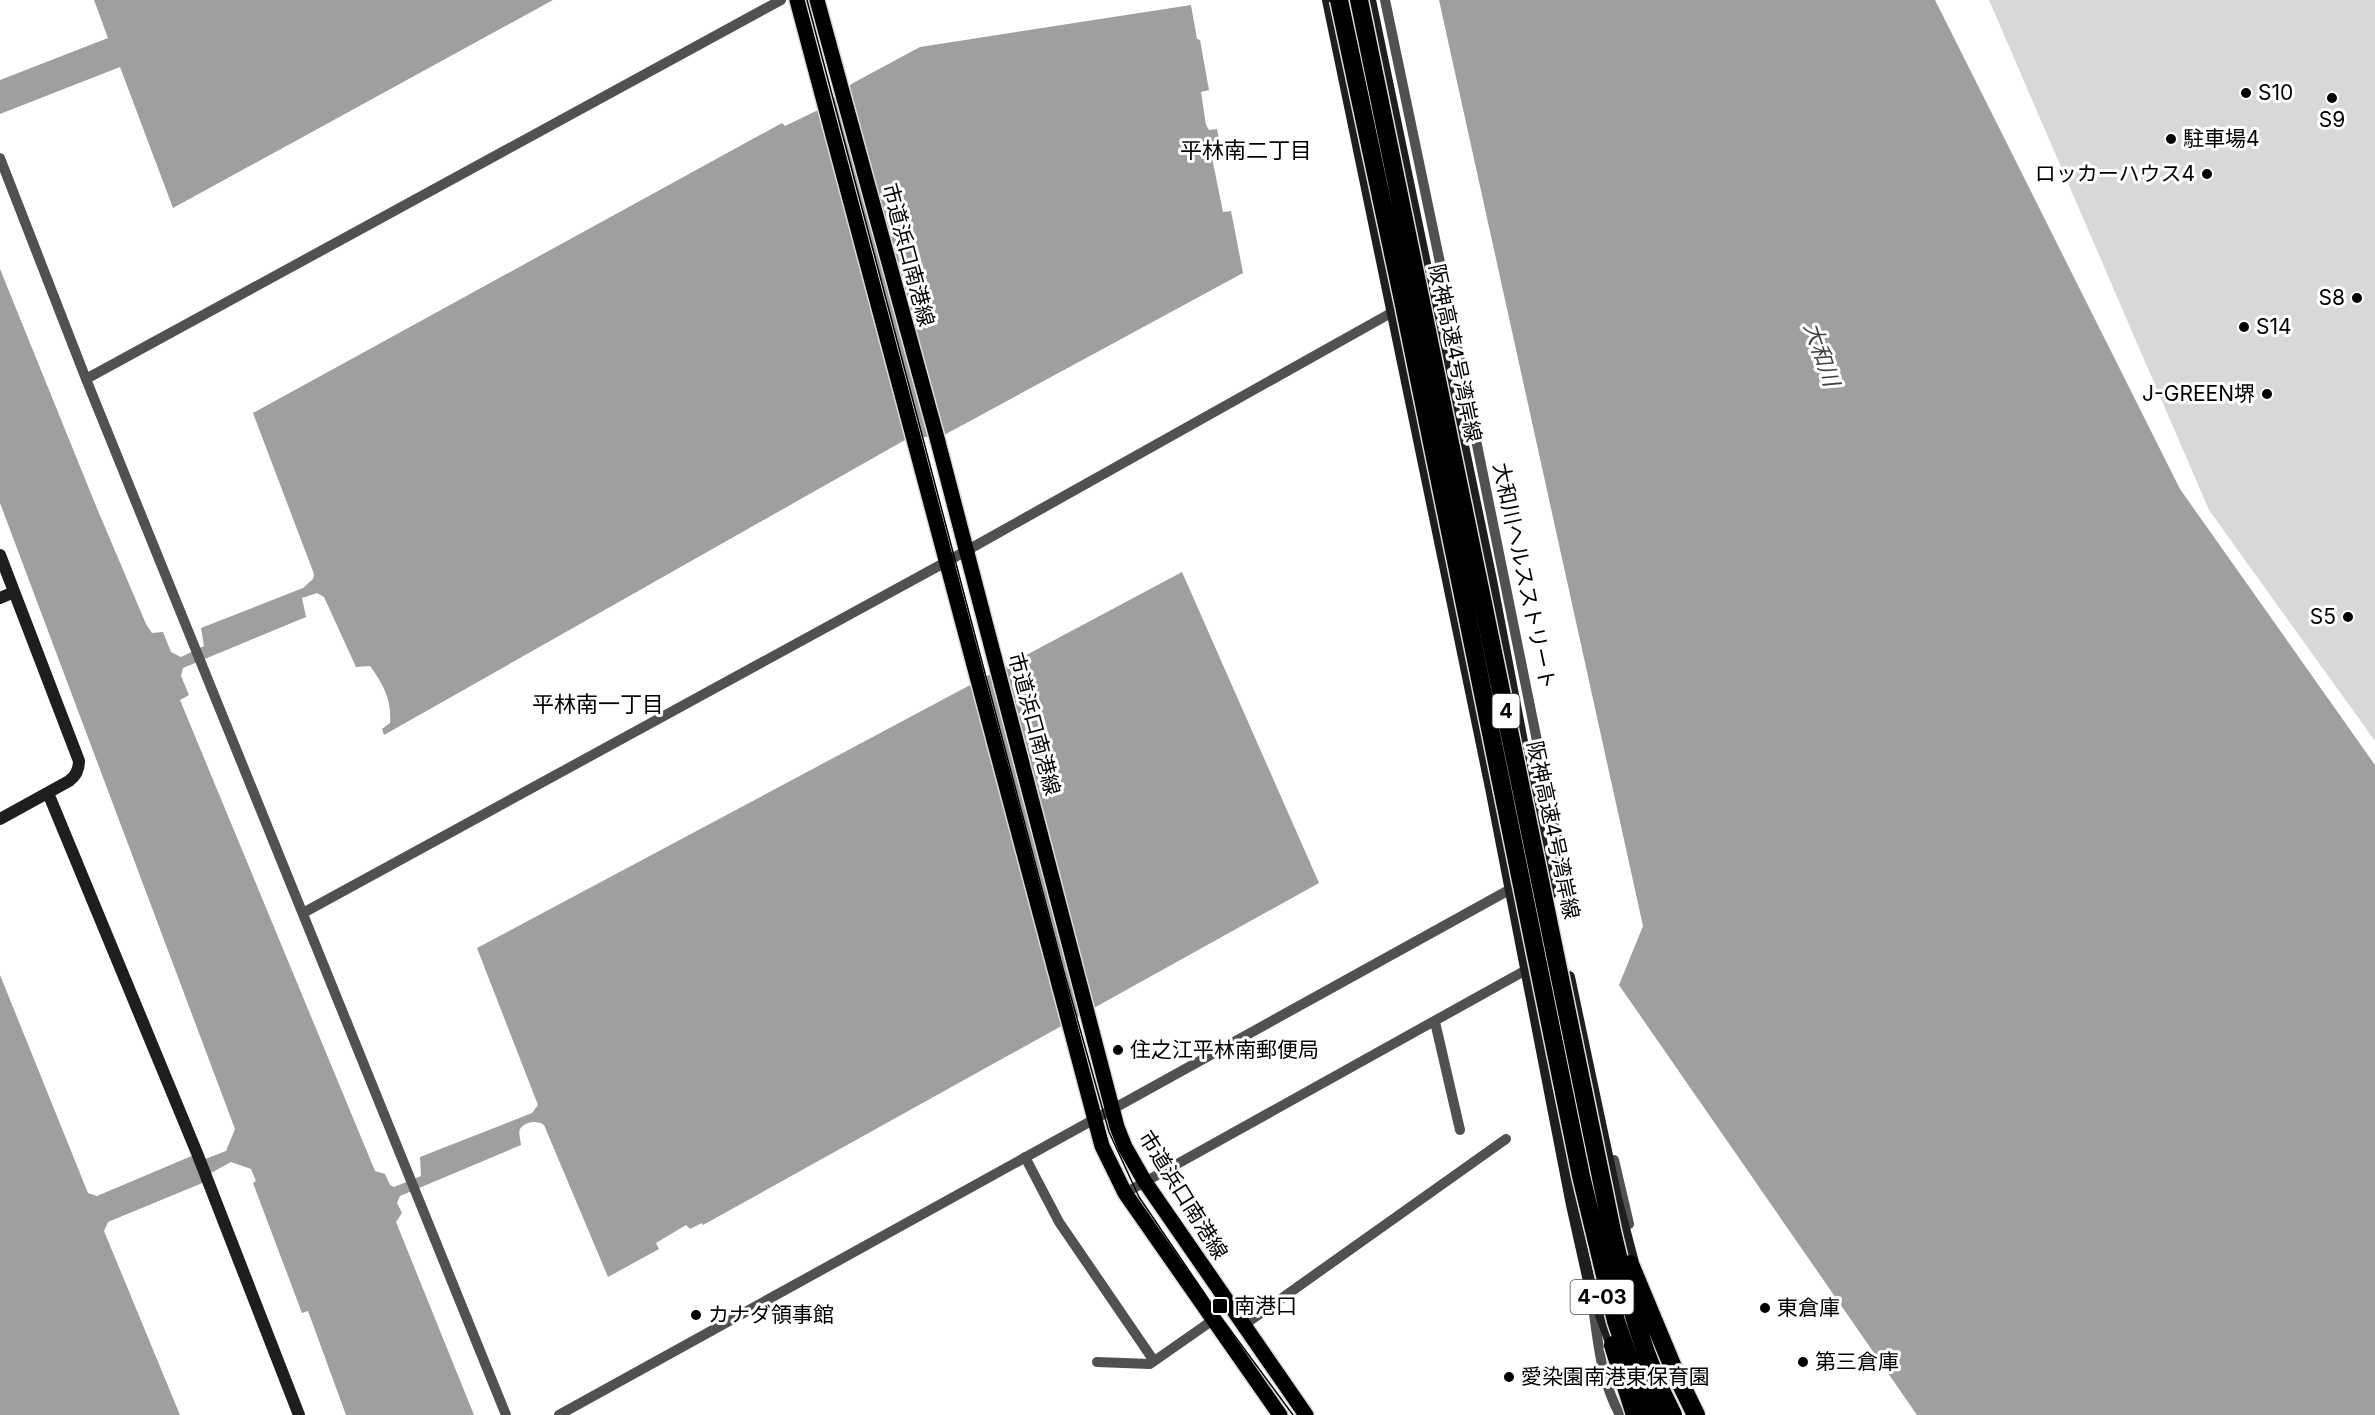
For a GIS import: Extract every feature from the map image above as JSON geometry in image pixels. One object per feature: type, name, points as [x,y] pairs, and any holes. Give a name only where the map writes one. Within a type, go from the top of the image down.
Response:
[{"type":"highway","name":"阪神高速4号湾岸線","points":[[1339,0],[1411,340],[1581,1176],[1616,1321],[1654,1415]]},
{"type":"highway","name":"阪神高速4号湾岸線","points":[[1359,0],[1612,1231],[1630,1307],[1651,1369],[1673,1415]]},
{"type":"highway","name":"4-03","points":[[1596,1150],[1613,1212],[1637,1284],[1696,1415]]},
{"type":"highway","name":"4-03","points":[[1581,1176],[1604,1307],[1624,1384],[1635,1415]]},
{"type":"main road","name":"市道浜口南港線","points":[[797,0],[1094,1119],[1109,1163],[1125,1193],[1274,1413]]},
{"type":"main road","name":"市道浜口南港線","points":[[817,0],[937,438],[1112,1109],[1125,1147],[1145,1182],[1306,1415]]},
{"type":"street","points":[[86,379],[781,0]]},
{"type":"street","points":[[1328,0],[1372,208],[1391,313],[1482,743],[1569,1194],[1589,1281],[1601,1367],[1607,1388],[1620,1415]]},
{"type":"street","points":[[1370,0],[1491,580],[1552,896],[1616,1198],[1649,1325],[1668,1377],[1687,1415]]},
{"type":"street","name":"大和川ヘルスストリート","points":[[1385,0],[1565,879]]},
{"type":"street","points":[[0,158],[86,379],[506,1415]]},
{"type":"street","points":[[303,913],[966,551],[1391,313],[1432,304]]},
{"type":"street","points":[[0,555],[79,761],[74,778],[0,819]]},
{"type":"street","points":[[0,598],[14,592]]},
{"type":"street","points":[[48,793],[210,1184],[298,1415]]},
{"type":"street","points":[[559,1415],[1509,890],[1552,896]]},
{"type":"street","points":[[1125,1193],[1526,970]]},
{"type":"street","points":[[1435,1022],[1460,1130]]},
{"type":"street","points":[[1593,1094],[1614,1162],[1649,1297],[1676,1362],[1705,1415]]},
{"type":"street","points":[[1244,1325],[1506,1139]]},
{"type":"street","points":[[1025,1157],[1059,1221],[1154,1361]]},
{"type":"street","points":[[1589,1281],[1612,1346],[1642,1415]]},
{"type":"street","points":[[1097,1362],[1150,1364],[1213,1320]]},
{"type":"shaded area","name":"J-GREEN堺","points":[[1989,0],[2375,0],[2375,741],[2209,510]]},
{"type":"water","points":[[94,0],[553,0],[173,208],[120,67],[0,114],[0,80],[108,38]]},
{"type":"water","name":"大和川","points":[[1439,0],[1935,0],[2180,489],[2375,765],[2375,1415],[1917,1415],[1619,985],[1643,926]]},
{"type":"water","points":[[1191,5],[1209,90],[1201,92],[1206,125],[1209,130],[1217,129],[1221,150],[1211,153],[1223,212],[1231,211],[1243,273],[946,434],[905,440],[384,735],[382,729],[390,723],[390,707],[383,686],[370,666],[356,667],[324,597],[317,593],[302,598],[306,617],[183,668],[181,676],[189,695],[180,700],[375,1171],[385,1174],[390,1185],[394,1187],[421,1176],[420,1157],[532,1113],[538,1105],[477,948],[1182,572],[1319,883],[703,1225],[702,1223],[690,1229],[686,1225],[656,1243],[659,1249],[608,1277],[544,1125],[541,1123],[532,1122],[522,1126],[519,1133],[521,1145],[400,1196],[397,1203],[402,1213],[396,1222],[474,1415],[346,1415],[308,1311],[302,1313],[253,1183],[256,1181],[251,1169],[231,1162],[211,1173],[212,1179],[108,1222],[104,1231],[180,1415],[0,1415],[0,975],[88,1193],[97,1196],[201,1152],[205,1159],[226,1151],[235,1129],[0,503],[0,269],[146,624],[152,633],[163,632],[171,652],[181,657],[204,646],[201,628],[303,588],[313,579],[314,574],[253,413],[782,123],[785,126],[816,111],[853,83],[920,47]]},
{"type":"tram line","points":[[807,0],[1064,972],[1109,1132],[1139,1197],[1217,1312],[1293,1415]]},
{"type":"tram line","points":[[1139,1179],[1269,1370]]},
{"type":"place","name":"S10","points":[[2246,93]]},
{"type":"place","name":"S9","points":[[2332,98]]},
{"type":"place","name":"駐車場4","points":[[2171,139]]},
{"type":"place","name":"ロッカーハウス4","points":[[2207,174]]},
{"type":"place","name":"S8","points":[[2357,298]]},
{"type":"place","name":"S14","points":[[2244,327]]},
{"type":"place","name":"J-GREEN堺","points":[[2267,394]]},
{"type":"place","name":"S5","points":[[2348,617]]},
{"type":"place","name":"住之江平林南郵便局","points":[[1118,1050]]},
{"type":"place","name":"南港口","points":[[1220,1306]]},
{"type":"place","name":"東倉庫","points":[[1765,1308]]},
{"type":"place","name":"カナダ領事館","points":[[696,1315]]},
{"type":"place","name":"第三倉庫","points":[[1803,1362]]},
{"type":"place","name":"愛染園南港東保育園","points":[[1509,1377]]},
{"type":"district","name":"平林南二丁目","points":[[1246,150]]},
{"type":"district","name":"平林南一丁目","points":[[598,704]]}]
